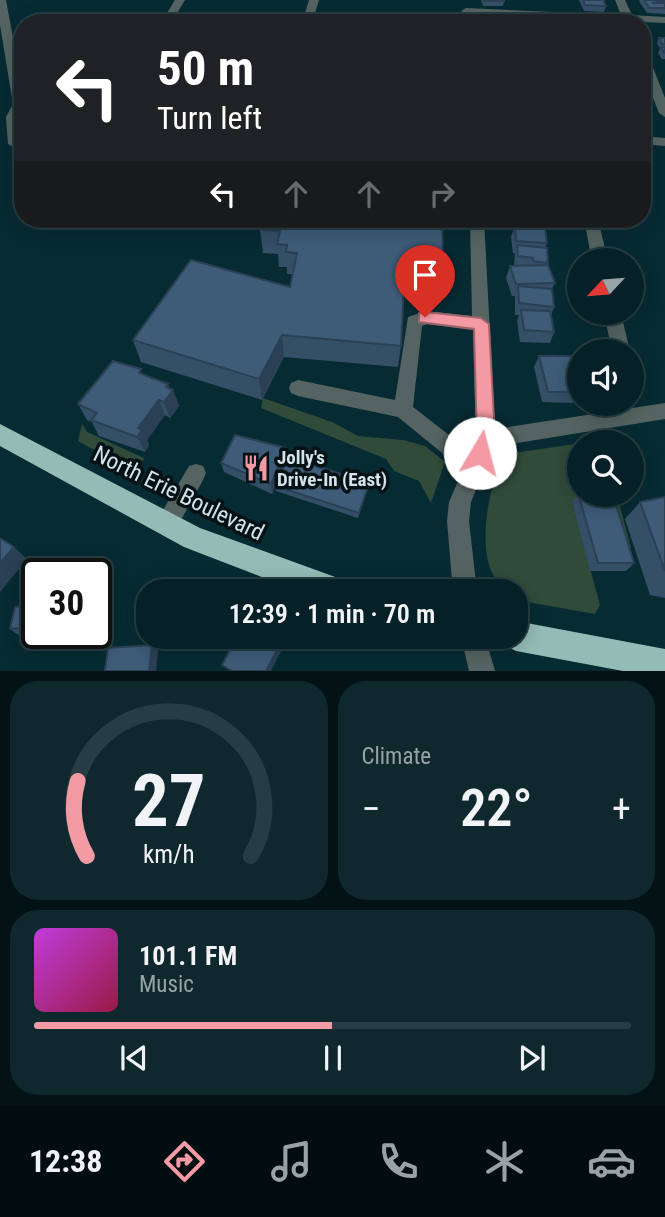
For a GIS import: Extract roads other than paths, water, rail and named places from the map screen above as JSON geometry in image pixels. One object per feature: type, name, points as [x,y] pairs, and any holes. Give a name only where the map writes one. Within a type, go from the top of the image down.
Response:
[{"type":"highway","name":"North Erie Boulevard","points":[[0,434],[167,524],[268,568],[301,579]]},
{"type":"highway","points":[[528,638],[665,664]]},
{"type":"street","points":[[1,4],[3,43],[14,78]]},
{"type":"street","points":[[466,11],[502,14]]},
{"type":"street","points":[[0,77],[13,74]]},
{"type":"street","points":[[651,78],[665,113]]},
{"type":"street","points":[[14,114],[14,135]]},
{"type":"street","points":[[464,579],[458,521],[460,502],[486,439],[477,228]]},
{"type":"street","points":[[593,228],[597,248]]},
{"type":"street","points":[[403,410],[414,322],[425,317],[481,324]]},
{"type":"street","points":[[298,388],[403,410],[475,467]]},
{"type":"street","points":[[644,410],[665,411]]},
{"type":"street","points":[[486,439],[599,416]]},
{"type":"street","points":[[167,524],[196,473]]},
{"type":"street","points":[[476,649],[482,671]]},
{"type":"place","name":"Jolly's Drive-In (East)","points":[[256,468]]}]
